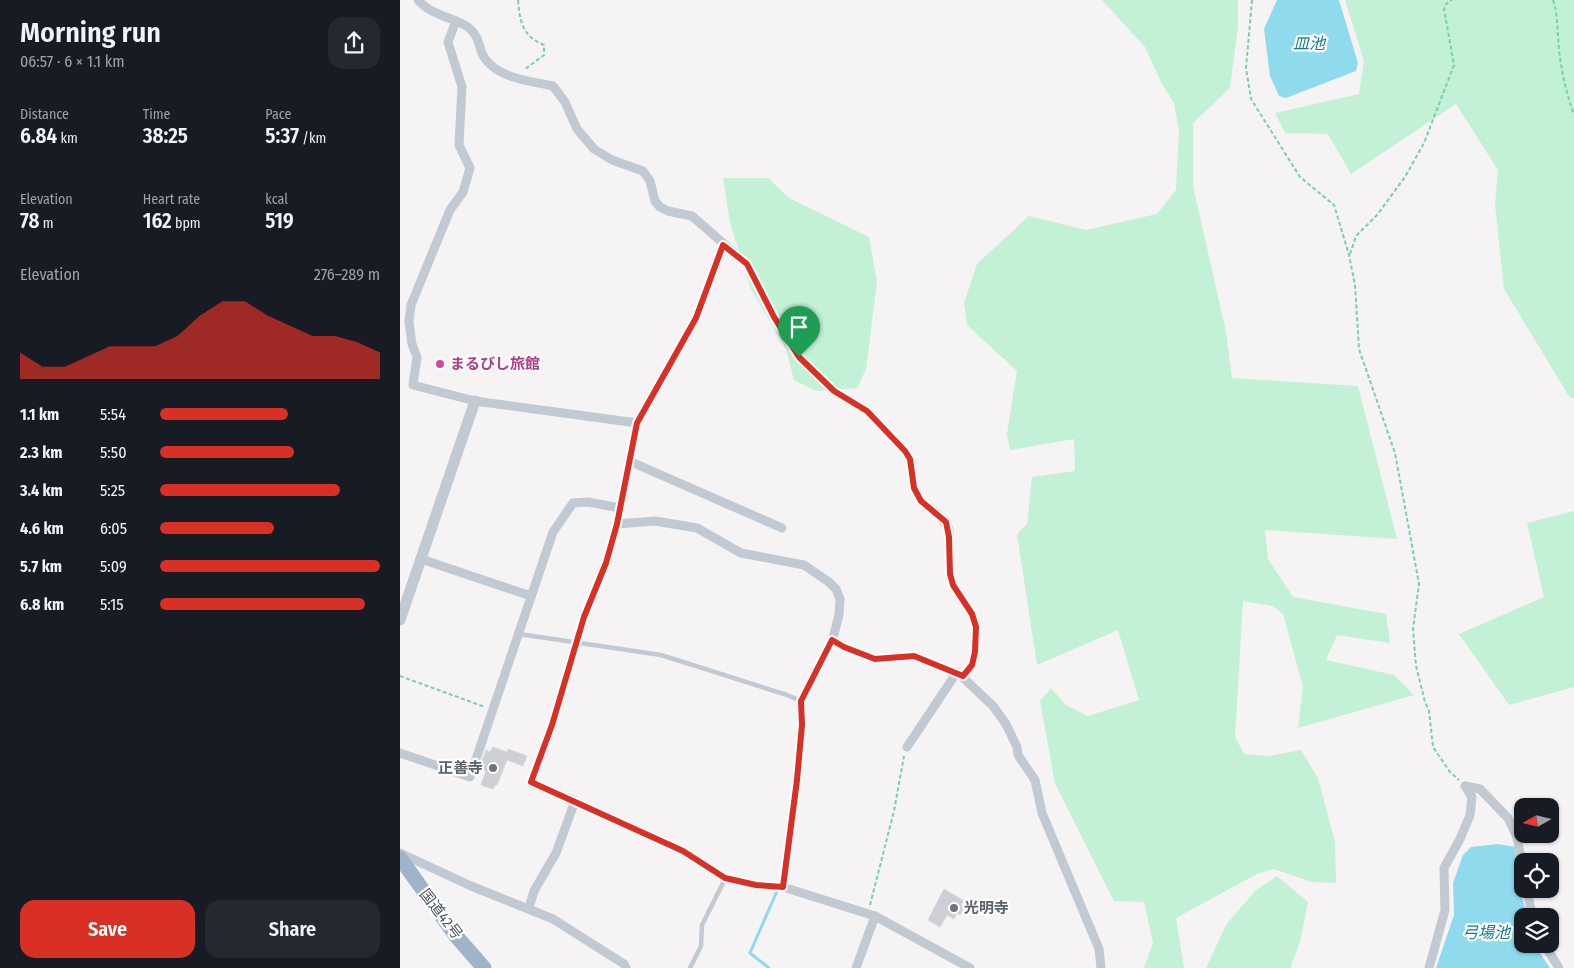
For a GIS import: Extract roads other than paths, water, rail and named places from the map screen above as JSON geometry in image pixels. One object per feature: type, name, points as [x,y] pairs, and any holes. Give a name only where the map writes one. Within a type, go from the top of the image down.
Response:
[{"type":"highway","name":"国道42号","points":[[400,858],[456,936],[484,968]]},
{"type":"street","points":[[418,0],[436,14],[456,21],[478,37],[485,59],[496,69],[514,77],[553,86],[565,102],[577,129],[594,149],[612,160],[643,171],[650,181],[655,201],[660,207],[668,211],[692,216],[747,264],[774,317],[799,357],[834,391],[867,411],[905,451],[910,459],[914,488],[921,501],[946,522],[949,537],[950,574],[953,585],[972,614],[976,627],[972,665],[960,674],[907,747]]},
{"type":"street","points":[[456,21],[448,42],[462,87],[459,145],[470,168],[463,192],[450,210],[411,305],[409,322],[412,344],[417,357],[413,385],[475,401],[637,423]]},
{"type":"street","points":[[529,908],[534,891],[556,853],[575,801],[531,782],[552,725],[576,642],[606,563],[617,524],[637,423],[696,318],[723,245]]},
{"type":"street","points":[[400,620],[475,401]]},
{"type":"street","points":[[629,461],[782,528]]},
{"type":"street","points":[[400,752],[470,778],[553,532],[574,503],[588,502],[620,508]]},
{"type":"street","points":[[617,524],[637,521],[678,523],[697,528],[741,552],[804,565],[829,582],[836,590],[840,600],[839,615],[832,640],[801,701],[802,725],[797,780],[783,887],[872,915],[970,968]]},
{"type":"street","points":[[421,559],[531,596]]},
{"type":"street","points":[[960,674],[993,706],[1006,724],[1017,747],[1018,755],[1037,784],[1042,813],[1099,949],[1101,968]]},
{"type":"street","points":[[1429,968],[1445,910],[1444,868],[1460,839],[1470,815],[1472,798],[1465,786],[1480,788],[1508,818],[1517,837],[1520,853]]},
{"type":"street","points":[[400,853],[470,886],[529,908],[573,931],[624,964],[626,968]]},
{"type":"street","points":[[856,968],[872,915]]},
{"type":"street","points":[[1550,953],[1559,968]]},
{"type":"lane","points":[[518,634],[661,655],[788,695],[801,701]]},
{"type":"lane","points":[[575,801],[683,851],[725,878],[756,885],[783,887]]},
{"type":"lane","points":[[690,968],[701,946],[702,925],[725,878]]},
{"type":"water","name":"皿池","points":[[1277,0],[1339,0],[1358,63],[1356,71],[1286,98],[1279,96],[1270,76],[1264,29]]},
{"type":"water","name":"弓場池","points":[[1498,844],[1515,847],[1514,898],[1522,898],[1525,908],[1514,908],[1514,953],[1540,953],[1550,968],[1436,968],[1454,915],[1453,883],[1463,855],[1471,847]]},
{"type":"waterway","points":[[769,968],[750,953],[777,891]]},
{"type":"place","name":"まるびし旅館","points":[[440,364]]},
{"type":"place","name":"正善寺","points":[[493,768]]},
{"type":"place","name":"光明寺","points":[[954,908]]}]
